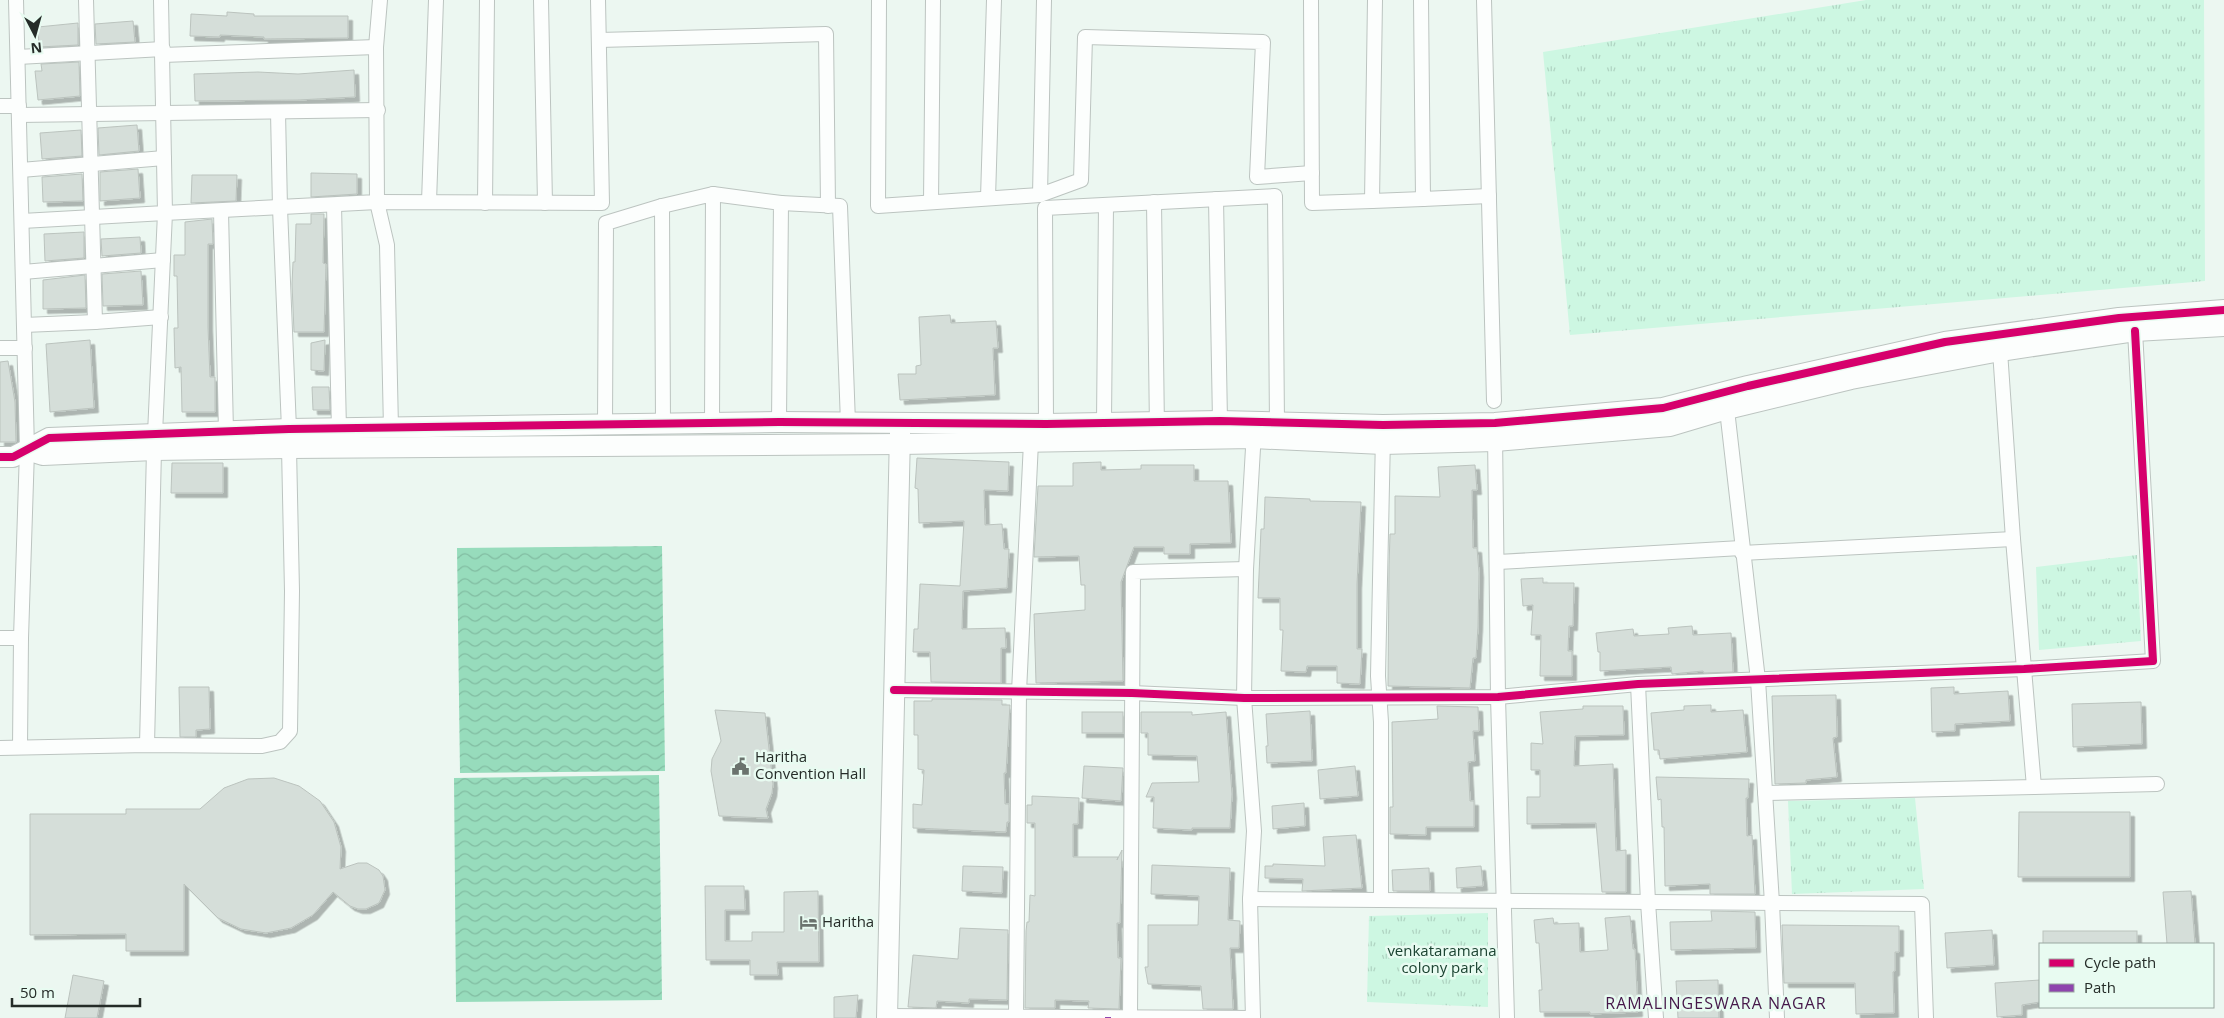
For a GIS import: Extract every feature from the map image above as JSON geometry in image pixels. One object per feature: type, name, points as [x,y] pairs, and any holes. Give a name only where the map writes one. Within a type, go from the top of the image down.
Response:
[{"type":"street","points":[[16,0],[27,450],[21,638],[20,747]]},
{"type":"street","points":[[86,0],[95,322]]},
{"type":"street","points":[[147,745],[155,442],[165,213],[161,0]]},
{"type":"street","points":[[380,0],[376,47],[378,110],[377,202],[387,245],[391,428]]},
{"type":"street","points":[[428,202],[436,0]]},
{"type":"street","points":[[485,203],[487,0]]},
{"type":"street","points":[[541,0],[544,203]]},
{"type":"street","points":[[22,221],[377,202],[602,203],[598,0]]},
{"type":"street","points":[[880,0],[878,206],[1040,195],[1081,180],[1085,37],[1263,42],[1257,177],[1312,174]]},
{"type":"street","points":[[931,202],[934,0]]},
{"type":"street","points":[[988,198],[994,0]]},
{"type":"street","points":[[1040,195],[1044,0]]},
{"type":"street","points":[[1311,0],[1312,203],[1489,196]]},
{"type":"street","points":[[1372,201],[1375,0]]},
{"type":"street","points":[[1421,0],[1423,199]]},
{"type":"street","points":[[1484,0],[1494,401]]},
{"type":"street","points":[[599,40],[826,34],[828,206]]},
{"type":"street","points":[[18,57],[87,53],[376,47]]},
{"type":"street","points":[[0,106],[19,110],[89,113],[378,110]]},
{"type":"street","points":[[0,748],[147,745],[262,746],[280,742],[290,732],[292,591],[278,112]]},
{"type":"street","points":[[21,170],[164,158]]},
{"type":"street","points":[[605,425],[606,223],[662,206],[713,194],[781,203],[840,206],[848,423]]},
{"type":"street","points":[[712,423],[713,194]]},
{"type":"street","points":[[1046,424],[1045,208],[1275,196],[1277,424]]},
{"type":"street","points":[[1216,199],[1220,421]]},
{"type":"street","points":[[1154,202],[1157,431]]},
{"type":"street","points":[[779,422],[781,203]]},
{"type":"street","points":[[334,205],[339,430]]},
{"type":"street","points":[[1104,422],[1106,205]]},
{"type":"street","points":[[662,206],[663,425]]},
{"type":"street","points":[[221,211],[226,432]]},
{"type":"street","points":[[23,272],[163,260]]},
{"type":"street","points":[[155,442],[226,432],[289,438],[339,430],[391,428],[779,422],[1046,424],[1104,422],[1157,431],[1254,430],[1383,434],[1495,432],[1598,423],[1670,426],[1726,401],[1863,368],[1945,342],[2100,320],[2224,310]]},
{"type":"street","points":[[24,324],[95,322],[161,317]]},
{"type":"street","points":[[1863,368],[2000,351],[2135,331],[2224,326]]},
{"type":"street","points":[[894,690],[1132,693],[1244,698],[1498,697],[1638,684],[2024,669],[2153,661],[2135,331]]},
{"type":"street","points":[[0,348],[25,348]]},
{"type":"street","points":[[2000,351],[2013,538],[2034,787]]},
{"type":"street","points":[[1726,401],[1741,550],[1758,680],[1777,1018]]},
{"type":"street","points":[[0,457],[13,457],[49,438],[155,442],[289,438],[900,444],[1031,442],[1157,431],[1220,421],[1254,430],[1277,424],[1383,434]]},
{"type":"street","points":[[900,423],[887,1017],[1253,1018],[1250,899],[1254,831],[1244,698],[1246,569],[1254,430]]},
{"type":"street","points":[[1495,432],[1498,562],[1498,697],[1507,1018]]},
{"type":"street","points":[[1381,900],[1382,722],[1379,696],[1378,616],[1383,434]]},
{"type":"street","points":[[1016,1016],[1019,692],[1031,442]]},
{"type":"street","points":[[1498,562],[2013,538]]},
{"type":"street","points":[[1130,1017],[1133,572],[1246,569]]},
{"type":"street","points":[[0,638],[21,638]]},
{"type":"street","points":[[1638,684],[1648,902],[1656,1018]]},
{"type":"street","points":[[1765,793],[2157,784]]},
{"type":"street","points":[[1250,899],[1922,904],[1926,1018]]},
{"type":"green space","points":[[1866,0],[2204,0],[2205,281],[1570,335],[1543,52]]},
{"type":"green space","points":[[2137,555],[2141,641],[2039,650],[2036,567]]},
{"type":"green space","points":[[1915,798],[1924,889],[1792,894],[1788,801]]},
{"type":"green space","name":"venkataramana colony park","points":[[1488,913],[1488,1007],[1367,1002],[1369,916]]},
{"type":"water","points":[[662,546],[665,771],[460,773],[457,548]]},
{"type":"water","points":[[659,775],[662,1000],[456,1002],[454,778]]},
{"type":"building","points":[[227,12],[254,14],[254,16],[348,16],[348,38],[264,39],[264,37],[220,35],[220,37],[190,36],[191,14],[227,16]]},
{"type":"building","points":[[133,21],[135,42],[96,44],[95,24]]},
{"type":"building","points":[[78,23],[78,45],[39,47],[38,27]]},
{"type":"building","points":[[79,62],[80,96],[38,100],[35,71],[42,71],[41,64]]},
{"type":"building","points":[[354,70],[355,97],[298,100],[195,101],[194,74],[258,72],[298,74]]},
{"type":"building","points":[[137,125],[139,151],[99,155],[98,128]]},
{"type":"building","points":[[81,130],[82,156],[42,159],[40,133]]},
{"type":"building","points":[[138,169],[140,198],[100,201],[100,172]]},
{"type":"building","points":[[311,173],[357,174],[357,194],[311,197]]},
{"type":"building","points":[[82,174],[83,201],[43,202],[42,177]]},
{"type":"building","points":[[192,175],[237,175],[236,201],[191,203]]},
{"type":"building","points":[[311,214],[324,214],[323,263],[326,264],[324,332],[294,332],[292,284],[293,262],[295,262],[296,224],[311,224]]},
{"type":"building","points":[[212,219],[213,244],[208,244],[208,327],[210,377],[215,377],[215,412],[182,412],[181,367],[175,368],[174,328],[178,328],[177,276],[174,276],[174,255],[185,255],[185,222]]},
{"type":"building","points":[[84,232],[84,258],[45,261],[44,234]]},
{"type":"building","points":[[140,237],[141,253],[102,256],[101,239]]},
{"type":"building","points":[[141,271],[143,305],[103,306],[102,274]]},
{"type":"building","points":[[85,275],[86,308],[43,309],[43,280]]},
{"type":"building","points":[[950,315],[951,323],[996,321],[998,348],[993,348],[995,395],[900,400],[898,374],[916,374],[916,366],[921,365],[919,317]]},
{"type":"building","points":[[90,340],[94,408],[50,412],[46,344]]},
{"type":"building","points":[[325,340],[324,371],[311,370],[311,343]]},
{"type":"building","points":[[8,361],[15,402],[16,442],[0,442],[0,362]]},
{"type":"building","points":[[312,387],[329,387],[330,410],[313,410]]},
{"type":"building","points":[[917,458],[1009,462],[1008,491],[984,490],[985,525],[1002,524],[1004,549],[1009,549],[1007,588],[963,591],[962,629],[1005,628],[1006,648],[1001,648],[1001,683],[931,682],[930,652],[913,652],[914,629],[918,629],[920,584],[960,586],[964,521],[919,523],[918,489],[915,488]]},
{"type":"building","points":[[1101,462],[1101,470],[1141,469],[1141,465],[1194,465],[1194,481],[1228,481],[1231,543],[1190,544],[1190,554],[1164,554],[1164,547],[1134,547],[1121,582],[1123,681],[1036,683],[1034,614],[1085,610],[1085,585],[1081,585],[1079,556],[1034,557],[1038,486],[1073,486],[1073,463]]},
{"type":"building","points":[[172,463],[223,463],[223,493],[171,493]]},
{"type":"building","points":[[1475,465],[1477,490],[1472,490],[1473,548],[1477,548],[1479,573],[1478,627],[1476,658],[1473,658],[1470,688],[1388,686],[1390,534],[1395,534],[1395,496],[1440,497],[1438,467]]},
{"type":"building","points":[[1265,497],[1310,499],[1310,501],[1361,502],[1357,584],[1357,649],[1362,649],[1360,684],[1337,683],[1337,666],[1307,666],[1306,672],[1281,671],[1283,630],[1280,630],[1280,598],[1258,598],[1261,529],[1264,529]]},
{"type":"building","points":[[1543,578],[1543,583],[1574,583],[1573,626],[1569,626],[1568,651],[1572,651],[1572,676],[1540,676],[1541,635],[1531,635],[1533,605],[1523,606],[1521,579]]},
{"type":"building","points":[[1692,626],[1693,635],[1731,633],[1733,672],[1704,673],[1703,671],[1672,674],[1671,667],[1600,671],[1600,652],[1598,652],[1596,633],[1633,629],[1634,636],[1669,634],[1668,628]]},
{"type":"building","points":[[179,687],[209,687],[210,729],[196,730],[196,737],[180,737]]},
{"type":"building","points":[[1954,687],[1954,694],[2008,691],[2010,721],[1955,724],[1955,731],[1932,732],[1931,688]]},
{"type":"building","points":[[1836,695],[1837,737],[1833,738],[1837,777],[1806,780],[1806,783],[1775,784],[1772,696]]},
{"type":"building","points":[[932,699],[1002,700],[1002,705],[1010,705],[1006,773],[1004,773],[1005,804],[1009,804],[1009,822],[1007,822],[1006,832],[913,828],[913,804],[922,805],[924,770],[918,769],[918,735],[914,735],[914,701],[932,701]]},
{"type":"building","points":[[2141,702],[2142,744],[2073,747],[2072,704]]},
{"type":"building","points":[[1711,705],[1711,712],[1743,710],[1747,752],[1660,759],[1659,750],[1654,750],[1651,713],[1684,710],[1684,706]]},
{"type":"building","points":[[1437,706],[1478,707],[1479,731],[1473,731],[1475,761],[1468,762],[1470,801],[1474,801],[1474,827],[1426,827],[1426,835],[1390,834],[1390,807],[1393,807],[1392,722],[1438,719]]},
{"type":"building","points":[[1583,706],[1623,706],[1624,735],[1575,736],[1574,766],[1613,764],[1616,851],[1626,850],[1626,892],[1602,892],[1596,823],[1527,824],[1527,797],[1540,797],[1540,770],[1531,770],[1531,743],[1543,744],[1540,712],[1583,709]]},
{"type":"building","name":"Haritha Convention Hall","points":[[715,710],[765,713],[773,784],[766,809],[768,818],[719,816],[711,771],[712,759],[721,741]]},
{"type":"building","points":[[1310,711],[1312,761],[1267,763],[1266,714]]},
{"type":"building","points":[[1082,712],[1123,712],[1123,733],[1082,733]]},
{"type":"building","points":[[1141,712],[1192,712],[1192,715],[1226,712],[1232,794],[1230,828],[1192,828],[1192,830],[1153,828],[1154,797],[1146,797],[1152,783],[1199,782],[1197,756],[1148,755],[1148,733],[1141,733]]},
{"type":"building","points":[[1084,766],[1123,768],[1121,801],[1082,798]]},
{"type":"building","points":[[1355,766],[1358,796],[1320,799],[1318,770]]},
{"type":"building","points":[[1656,777],[1749,779],[1748,798],[1746,798],[1747,836],[1752,835],[1755,894],[1710,894],[1710,884],[1665,886],[1664,827],[1662,827],[1661,799],[1658,800]]},
{"type":"building","points":[[274,778],[299,786],[320,801],[334,822],[341,847],[340,869],[358,863],[367,863],[379,870],[383,876],[385,890],[379,903],[366,909],[358,909],[350,906],[333,892],[313,915],[291,928],[266,933],[241,929],[218,918],[184,884],[184,951],[126,951],[126,934],[30,935],[30,814],[126,814],[126,809],[200,809],[224,788],[248,779]]},
{"type":"building","points":[[1032,796],[1079,798],[1078,824],[1073,824],[1073,857],[1118,857],[1117,860],[1122,850],[1120,923],[1117,923],[1118,958],[1121,958],[1119,1009],[1088,1008],[1089,1001],[1055,1000],[1055,1008],[1025,1008],[1026,931],[1027,922],[1029,922],[1030,895],[1035,896],[1035,823],[1027,823],[1027,805],[1032,805]]},
{"type":"building","points":[[1304,803],[1305,826],[1273,829],[1272,806]]},
{"type":"building","points":[[2019,812],[2130,812],[2130,877],[2018,877]]},
{"type":"building","points":[[1356,835],[1362,888],[1302,891],[1303,879],[1265,878],[1265,866],[1273,866],[1273,864],[1325,866],[1323,837]]},
{"type":"building","points":[[1152,865],[1230,868],[1228,920],[1240,921],[1239,948],[1230,948],[1233,1009],[1203,1009],[1201,986],[1148,984],[1145,967],[1148,967],[1148,925],[1198,925],[1199,896],[1151,894]]},
{"type":"building","points":[[963,866],[1003,867],[1002,893],[962,891]]},
{"type":"building","points":[[1481,866],[1483,886],[1457,888],[1456,868]]},
{"type":"building","points":[[1429,868],[1430,891],[1393,891],[1392,870]]},
{"type":"building","name":"Haritha","points":[[705,886],[744,886],[745,910],[725,910],[725,941],[752,941],[752,932],[784,932],[784,892],[818,891],[819,962],[777,962],[778,975],[750,975],[750,960],[706,960]]},
{"type":"building","points":[[2191,891],[2195,943],[2167,943],[2163,892]]},
{"type":"building","points":[[1711,911],[1755,912],[1756,948],[1671,950],[1670,922],[1712,921]]},
{"type":"building","points":[[1630,916],[1633,949],[1635,949],[1638,1012],[1590,1014],[1590,1012],[1540,1012],[1539,990],[1542,990],[1539,943],[1536,943],[1534,920],[1553,918],[1554,924],[1579,923],[1580,952],[1608,950],[1605,918]]},
{"type":"building","points":[[1782,925],[1899,926],[1899,952],[1895,952],[1895,971],[1893,972],[1894,1013],[1856,1014],[1855,983],[1784,983]]},
{"type":"building","points":[[960,928],[1008,930],[1007,1000],[969,999],[969,1003],[937,1001],[936,1008],[908,1007],[913,955],[958,959]]},
{"type":"building","points":[[1992,930],[1994,965],[1947,968],[1945,933]]},
{"type":"building","points":[[2043,931],[2137,931],[2137,943],[2043,943]]},
{"type":"building","points":[[73,975],[104,981],[97,1018],[65,1018]]},
{"type":"building","points":[[1718,980],[1719,1018],[1678,1018],[1676,981]]},
{"type":"building","points":[[2039,980],[2039,1002],[2022,1005],[2022,1015],[1997,1017],[1995,983]]},
{"type":"building","points":[[858,995],[856,1018],[834,1018],[834,997]]},
{"type":"cycle path","points":[[0,457],[13,457],[49,438],[289,429],[779,422],[1046,424],[1220,421],[1383,425],[1495,423],[1663,408],[1748,386],[1945,342],[2119,318],[2224,310]]},
{"type":"cycle path","points":[[894,690],[1132,693],[1244,698],[1498,697],[1638,684],[2024,669],[2153,661],[2135,331]]},
{"type":"place","name":"Haritha Convention Hall","points":[[741,766]]},
{"type":"place","name":"Haritha","points":[[808,922]]},
{"type":"district","name":"RAMALINGESWARA NAGAR","points":[[1716,1003]]}]
